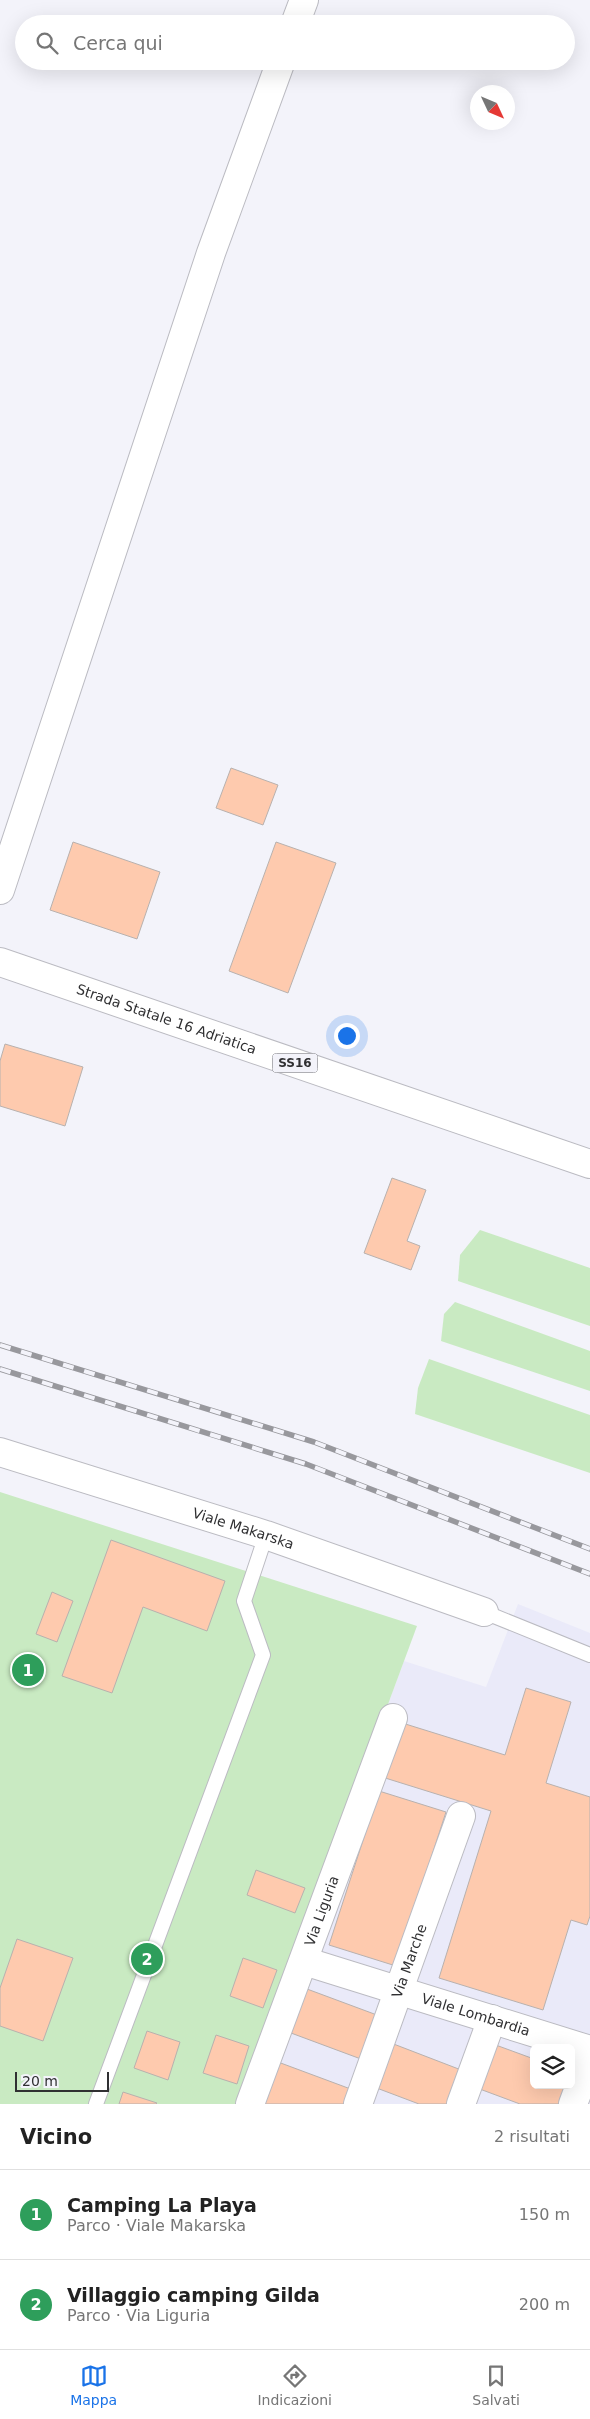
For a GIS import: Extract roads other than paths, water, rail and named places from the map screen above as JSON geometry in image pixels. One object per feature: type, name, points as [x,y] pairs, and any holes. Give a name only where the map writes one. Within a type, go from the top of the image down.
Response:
[{"type":"street","points":[[298,15],[304,0]]},
{"type":"street","points":[[0,890],[211,253],[278,70]]},
{"type":"street","name":"Strada Statale 16 Adriatica","points":[[0,962],[590,1164]]},
{"type":"street","name":"Viale Makarska","points":[[0,1452],[266,1536],[484,1612]]},
{"type":"street","name":"Via Liguria","points":[[250,2104],[392,1718]]},
{"type":"street","name":"Via Marche","points":[[358,2104],[461,1816]]},
{"type":"street","name":"Viale Lombardia","points":[[304,1961],[590,2050]]},
{"type":"street","points":[[461,2104],[492,2019]]},
{"type":"street","points":[[573,2104],[590,2058]]},
{"type":"lane","points":[[96,2104],[263,1654],[244,1602],[266,1536]]},
{"type":"lane","points":[[484,1612],[590,1654]]},
{"type":"railway","points":[[0,1345],[314,1442],[590,1549]]},
{"type":"railway","points":[[0,1369],[306,1464],[590,1574]]},
{"type":"place","name":"Camping La Playa","points":[[28,1670]]},
{"type":"place","name":"Villaggio camping Gilda","points":[[147,1959]]}]
